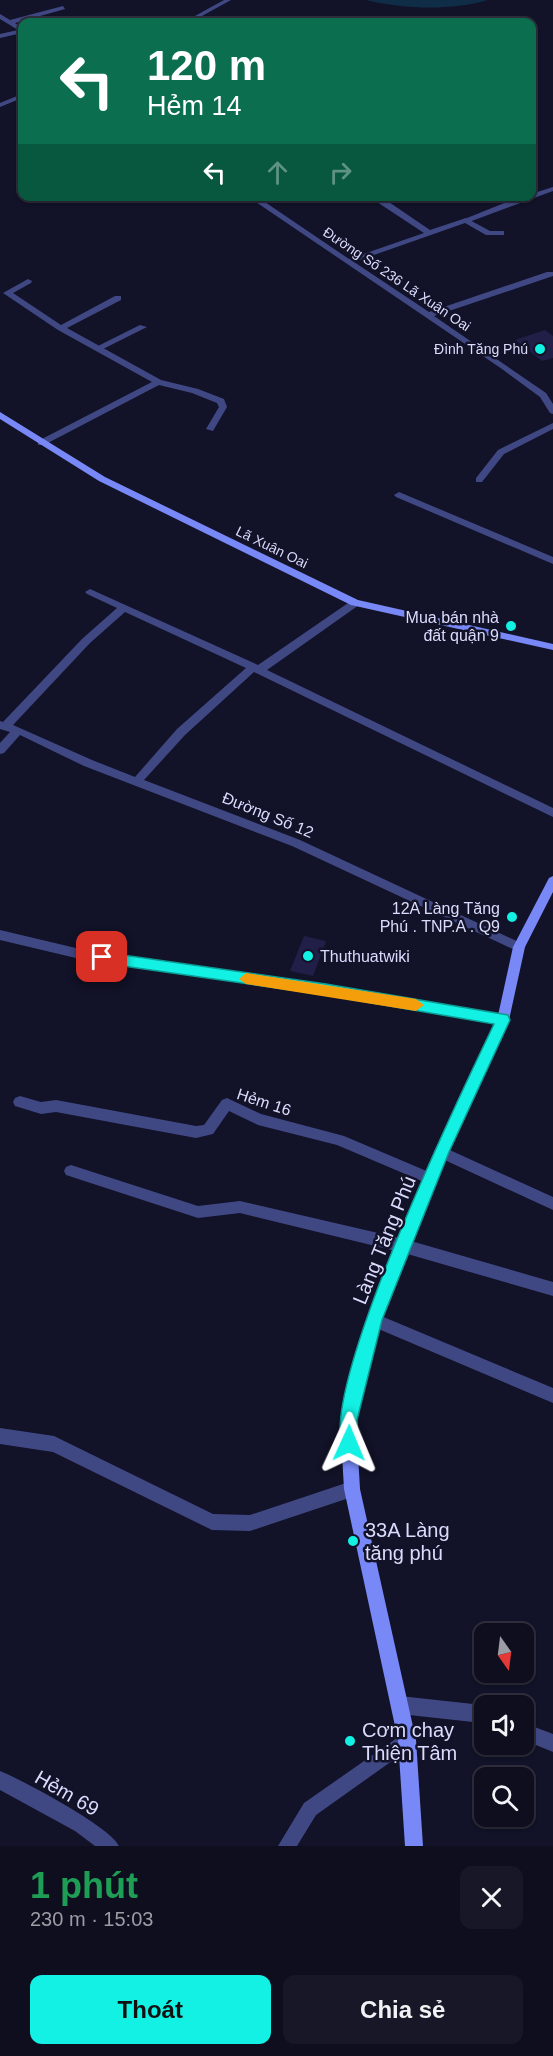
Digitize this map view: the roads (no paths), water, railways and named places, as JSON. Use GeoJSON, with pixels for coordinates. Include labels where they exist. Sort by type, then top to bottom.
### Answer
{"type":"FeatureCollection","features":[{"type":"Feature","properties":{"kind":"street"},"geometry":{"type":"LineString","coordinates":[[194,18],[228,0]]}},
{"type":"Feature","properties":{"kind":"street"},"geometry":{"type":"LineString","coordinates":[[25,18],[63,8]]}},
{"type":"Feature","properties":{"kind":"street"},"geometry":{"type":"LineString","coordinates":[[0,16],[18,27]]}},
{"type":"Feature","properties":{"kind":"street"},"geometry":{"type":"LineString","coordinates":[[10,22],[18,20]]}},
{"type":"Feature","properties":{"kind":"street"},"geometry":{"type":"LineString","coordinates":[[0,36],[18,31]]}},
{"type":"Feature","properties":{"kind":"street"},"geometry":{"type":"LineString","coordinates":[[0,105],[18,98]]}},
{"type":"Feature","properties":{"kind":"street"},"geometry":{"type":"LineString","coordinates":[[536,194],[553,189]]}},
{"type":"Feature","properties":{"kind":"street","name":"Đường Số 236 Lã Xuân Oai"},"geometry":{"type":"LineString","coordinates":[[257,201],[543,395],[553,411]]}},
{"type":"Feature","properties":{"kind":"street"},"geometry":{"type":"LineString","coordinates":[[382,201],[428,232]]}},
{"type":"Feature","properties":{"kind":"street"},"geometry":{"type":"LineString","coordinates":[[348,262],[517,201]]}},
{"type":"Feature","properties":{"kind":"street"},"geometry":{"type":"LineString","coordinates":[[466,220],[489,232],[501,233]]}},
{"type":"Feature","properties":{"kind":"street"},"geometry":{"type":"LineString","coordinates":[[428,315],[550,274]]}},
{"type":"Feature","properties":{"kind":"street"},"geometry":{"type":"LineString","coordinates":[[28,281],[8,293],[61,328],[158,382],[195,391],[221,401],[223,407],[210,429]]}},
{"type":"Feature","properties":{"kind":"street"},"geometry":{"type":"LineString","coordinates":[[61,328],[118,298]]}},
{"type":"Feature","properties":{"kind":"street"},"geometry":{"type":"LineString","coordinates":[[98,348],[143,327]]}},
{"type":"Feature","properties":{"kind":"street"},"geometry":{"type":"LineString","coordinates":[[41,443],[158,382]]}},
{"type":"Feature","properties":{"kind":"street"},"geometry":{"type":"LineString","coordinates":[[543,395],[553,391]]}},
{"type":"Feature","properties":{"kind":"street","name":"Lã Xuân Oai"},"geometry":{"type":"LineString","coordinates":[[0,415],[41,443],[102,479],[355,603],[553,647]]}},
{"type":"Feature","properties":{"kind":"street"},"geometry":{"type":"LineString","coordinates":[[479,480],[501,452],[553,426]]}},
{"type":"Feature","properties":{"kind":"street"},"geometry":{"type":"LineString","coordinates":[[399,495],[553,561]]}},
{"type":"Feature","properties":{"kind":"street"},"geometry":{"type":"LineString","coordinates":[[90,592],[256,669],[553,813]]}},
{"type":"Feature","properties":{"kind":"street"},"geometry":{"type":"LineString","coordinates":[[137,781],[181,732],[256,669],[355,603]]}},
{"type":"Feature","properties":{"kind":"street"},"geometry":{"type":"LineString","coordinates":[[2,726],[86,641],[123,608]]}},
{"type":"Feature","properties":{"kind":"street","name":"Đường Số 12"},"geometry":{"type":"LineString","coordinates":[[2,726],[18,730],[88,763],[296,843],[519,947]]}},
{"type":"Feature","properties":{"kind":"street"},"geometry":{"type":"LineString","coordinates":[[0,750],[18,730]]}},
{"type":"Feature","properties":{"kind":"street","name":"Làng Tăng Phú"},"geometry":{"type":"LineString","coordinates":[[414,1846],[407,1740],[352,1489],[348,1420],[374,1320],[441,1152],[503,1020],[519,947],[553,881]]}},
{"type":"Feature","properties":{"kind":"street"},"geometry":{"type":"LineString","coordinates":[[0,935],[80,954],[326,990],[503,1020]]}},
{"type":"Feature","properties":{"kind":"street","name":"Hẻm 16"},"geometry":{"type":"LineString","coordinates":[[20,1102],[41,1108],[56,1106],[196,1132],[208,1130],[227,1104],[258,1119],[339,1140],[431,1179]]}},
{"type":"Feature","properties":{"kind":"street"},"geometry":{"type":"LineString","coordinates":[[441,1152],[553,1204]]}},
{"type":"Feature","properties":{"kind":"street"},"geometry":{"type":"LineString","coordinates":[[71,1172],[198,1212],[240,1207],[404,1246],[553,1289]]}},
{"type":"Feature","properties":{"kind":"street"},"geometry":{"type":"LineString","coordinates":[[374,1320],[553,1396]]}},
{"type":"Feature","properties":{"kind":"street"},"geometry":{"type":"LineString","coordinates":[[0,1436],[54,1444],[212,1522],[250,1523],[352,1489]]}},
{"type":"Feature","properties":{"kind":"street"},"geometry":{"type":"LineString","coordinates":[[400,1705],[474,1714]]}},
{"type":"Feature","properties":{"kind":"street"},"geometry":{"type":"LineString","coordinates":[[534,1736],[553,1743]]}},
{"type":"Feature","properties":{"kind":"street"},"geometry":{"type":"LineString","coordinates":[[287,1846],[310,1809],[407,1740]]}},
{"type":"Feature","properties":{"kind":"street","name":"Hẻm 69"},"geometry":{"type":"LineString","coordinates":[[0,1780],[81,1825],[110,1846]]}},
{"type":"Feature","properties":{"kind":"water"},"geometry":{"type":"Polygon","coordinates":[[[366,0],[488,0],[458,6],[427,8],[366,0]]]}},
{"type":"Feature","properties":{"kind":"place","name":"Đình Tăng Phú"},"geometry":{"type":"Point","coordinates":[540,349]}},
{"type":"Feature","properties":{"kind":"place","name":"Mua bán nhà đất quận 9"},"geometry":{"type":"Point","coordinates":[511,626]}},
{"type":"Feature","properties":{"kind":"place","name":"12A Làng Tăng Phú . TNP.A . Q9"},"geometry":{"type":"Point","coordinates":[512,917]}},
{"type":"Feature","properties":{"kind":"place","name":"Thuthuatwiki"},"geometry":{"type":"Point","coordinates":[308,956]}},
{"type":"Feature","properties":{"kind":"place","name":"33A Làng tăng phú"},"geometry":{"type":"Point","coordinates":[353,1541]}},
{"type":"Feature","properties":{"kind":"place","name":"Cơm chay Thiện Tâm"},"geometry":{"type":"Point","coordinates":[350,1741]}}]}
